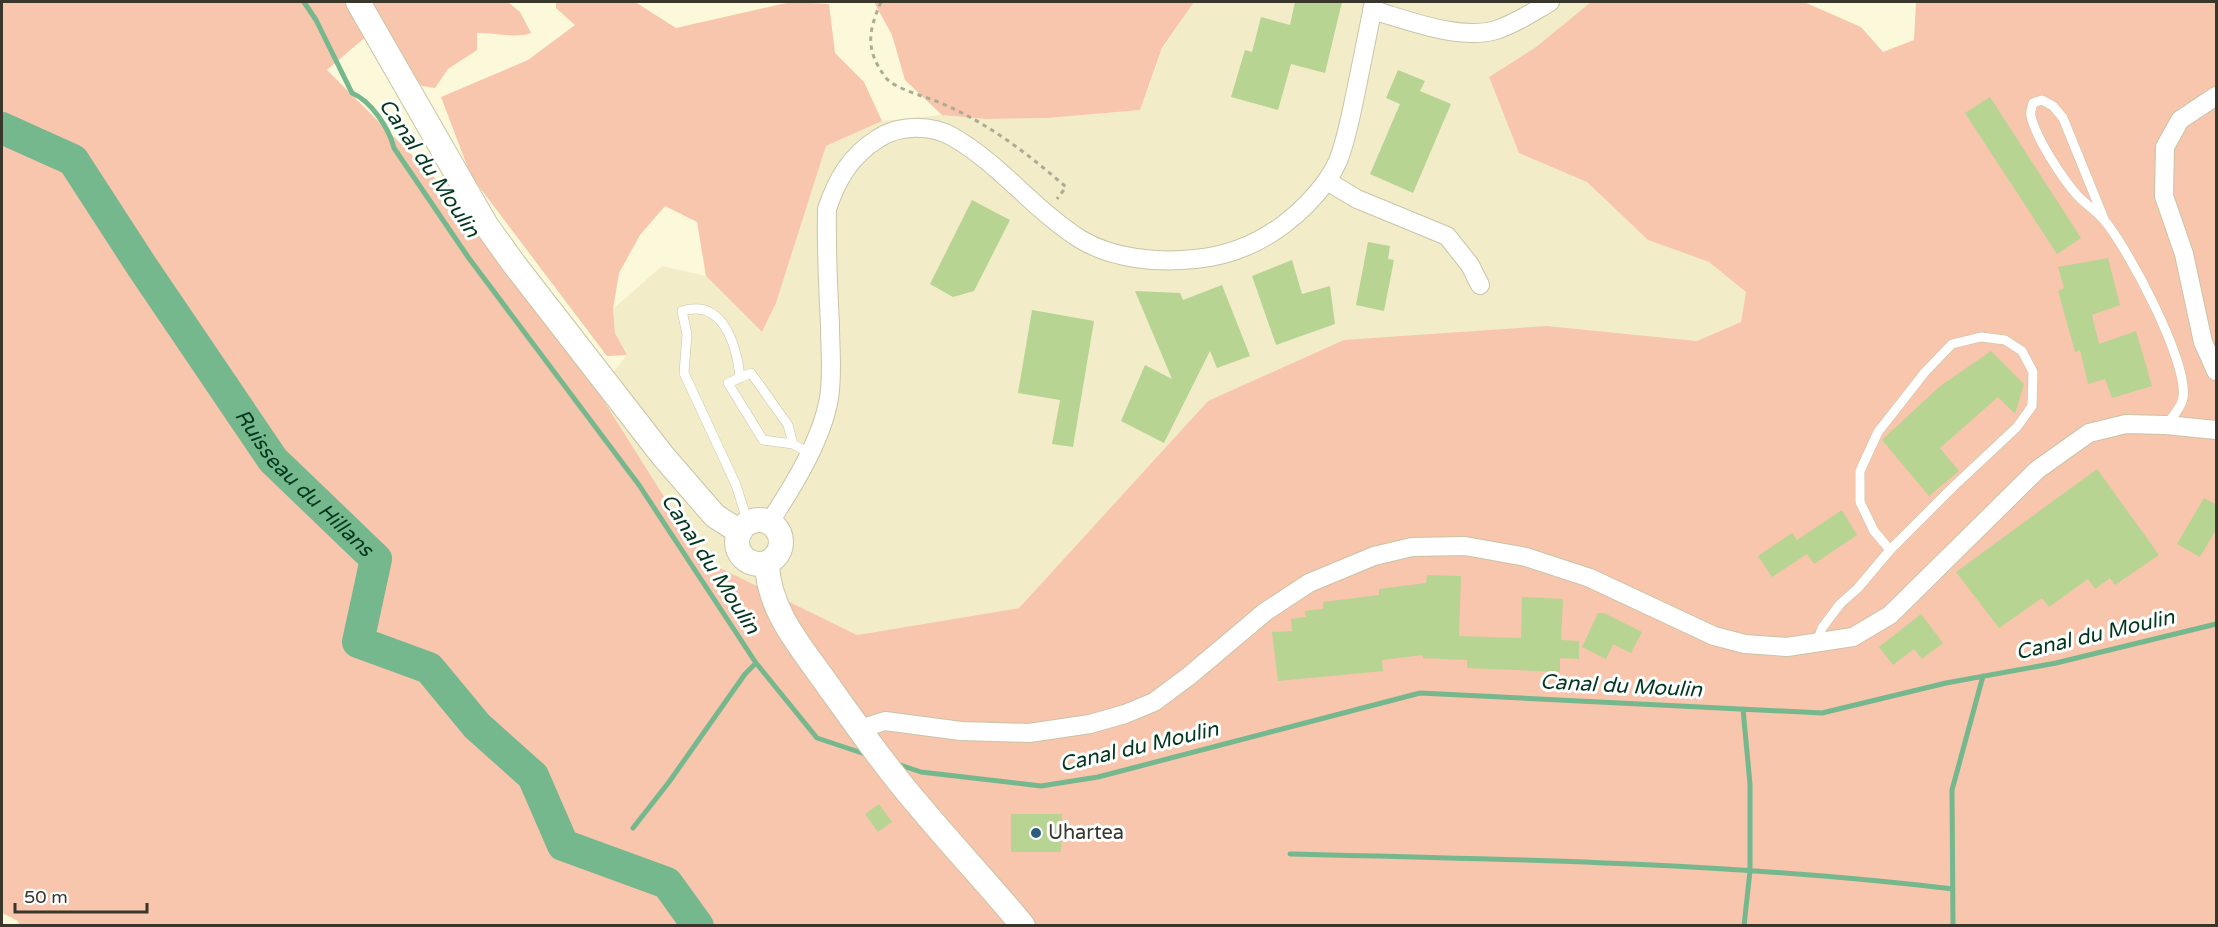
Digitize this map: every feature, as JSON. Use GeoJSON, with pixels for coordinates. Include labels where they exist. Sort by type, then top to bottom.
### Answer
{"type":"FeatureCollection","features":[{"type":"Feature","properties":{"kind":"street"},"geometry":{"type":"LineString","coordinates":[[358,2],[486,225],[514,264],[663,456],[715,516],[752,526],[778,531],[781,546],[774,559],[767,563],[752,563],[740,554],[737,539],[752,526],[789,492],[801,449],[822,424],[829,399],[831,365],[827,209],[835,184],[849,162],[867,145],[887,132],[913,128],[933,129],[951,136],[972,150],[1081,239],[1112,253],[1141,258],[1174,261],[1210,258],[1255,244],[1272,234],[1290,221],[1327,181],[1337,163],[1346,138],[1373,6],[1456,32],[1475,33],[1495,30],[1514,23],[1550,2]]}},
{"type":"Feature","properties":{"kind":"street"},"geometry":{"type":"LineString","coordinates":[[2217,96],[2180,120],[2165,147],[2164,196],[2184,255],[2203,342],[2217,371]]}},
{"type":"Feature","properties":{"kind":"street"},"geometry":{"type":"LineString","coordinates":[[1327,181],[1357,199],[1447,236],[1470,265],[1480,285]]}},
{"type":"Feature","properties":{"kind":"street"},"geometry":{"type":"LineString","coordinates":[[861,731],[885,721],[962,731],[1029,733],[1090,724],[1125,714],[1154,702],[1189,676],[1264,612],[1309,584],[1374,556],[1412,547],[1465,546],[1526,557],[1590,578],[1688,626],[1745,644],[1787,647],[1853,637],[1890,615],[2037,470],[2089,433],[2126,424],[2217,430]]}},
{"type":"Feature","properties":{"kind":"street"},"geometry":{"type":"LineString","coordinates":[[767,563],[767,576],[773,598],[790,632],[861,731],[919,806],[989,883],[1023,926]]}},
{"type":"Feature","properties":{"kind":"lane"},"geometry":{"type":"LineString","coordinates":[[2104,219],[2078,196],[2051,160],[2031,115],[2033,103],[2043,100],[2053,106],[2063,118],[2104,219],[2139,273],[2173,348],[2182,379],[2183,399],[2174,417],[2166,425]]}},
{"type":"Feature","properties":{"kind":"lane"},"geometry":{"type":"LineString","coordinates":[[740,378],[738,358],[724,323],[714,314],[701,309],[691,308],[682,311],[687,334],[684,373],[752,526]]}},
{"type":"Feature","properties":{"kind":"lane"},"geometry":{"type":"LineString","coordinates":[[1816,644],[1822,628],[1840,604],[1890,550],[2017,427],[2032,406],[2033,372],[2022,351],[2005,340],[1982,337],[1952,344],[1925,372],[1878,432],[1860,471],[1860,502],[1874,531],[1890,550]]}},
{"type":"Feature","properties":{"kind":"lane"},"geometry":{"type":"LineString","coordinates":[[751,374],[788,425],[801,449],[763,440],[728,383],[751,374]]}},
{"type":"Feature","properties":{"kind":"path"},"geometry":{"type":"LineString","coordinates":[[881,2],[871,25],[872,56],[888,81],[959,111],[999,133],[1053,175],[1066,187],[1047,213]]}},
{"type":"Feature","properties":{"kind":"shaded area"},"geometry":{"type":"Polygon","coordinates":[[[2,2],[508,2],[520,12],[531,33],[519,35],[477,33],[477,50],[448,69],[435,88],[422,86],[405,67],[383,22],[327,70],[512,255],[704,560],[857,635],[1019,608],[1208,401],[1344,340],[1547,326],[1697,341],[1741,322],[1746,292],[1709,262],[1648,240],[1587,182],[1519,153],[1489,77],[1536,47],[1591,2],[1804,2],[1861,27],[1883,52],[1914,40],[1916,2],[2216,2],[2216,925],[19,925],[18,921],[2,913],[2,2]]]}},
{"type":"Feature","properties":{"kind":"shaded area"},"geometry":{"type":"Polygon","coordinates":[[[556,2],[635,2],[676,28],[791,2],[829,4],[835,53],[864,82],[882,121],[826,146],[776,303],[762,332],[706,276],[697,222],[665,206],[640,235],[619,273],[613,309],[615,333],[627,355],[607,356],[471,176],[441,97],[528,60],[575,25],[556,8],[556,2]]]}},
{"type":"Feature","properties":{"kind":"shaded area"},"geometry":{"type":"Polygon","coordinates":[[[874,2],[1194,2],[1162,48],[1140,110],[1047,118],[986,119],[942,115],[905,80],[892,35],[874,2]]]}},
{"type":"Feature","properties":{"kind":"shaded area"},"geometry":{"type":"Polygon","coordinates":[[[1194,2],[1591,2],[1536,47],[1489,77],[1519,153],[1587,182],[1648,240],[1709,262],[1746,292],[1741,322],[1697,341],[1547,326],[1501,331],[1208,401],[1019,608],[857,635],[704,560],[598,391],[627,355],[615,333],[613,309],[662,266],[706,276],[762,332],[776,303],[826,146],[882,121],[942,115],[986,119],[1047,118],[1140,110],[1163,48],[1194,2]]]}},
{"type":"Feature","properties":{"kind":"building"},"geometry":{"type":"Polygon","coordinates":[[[1295,2],[1342,2],[1325,73],[1291,64],[1278,110],[1231,97],[1245,50],[1252,52],[1261,17],[1290,25],[1295,2]]]}},
{"type":"Feature","properties":{"kind":"building"},"geometry":{"type":"Polygon","coordinates":[[[1398,70],[1425,81],[1420,91],[1451,104],[1413,193],[1370,174],[1400,104],[1386,98],[1398,70]]]}},
{"type":"Feature","properties":{"kind":"building"},"geometry":{"type":"Polygon","coordinates":[[[1990,97],[2081,238],[2057,254],[1965,113],[1990,97]]]}},
{"type":"Feature","properties":{"kind":"building"},"geometry":{"type":"Polygon","coordinates":[[[972,200],[1010,220],[974,291],[953,297],[930,284],[972,200]]]}},
{"type":"Feature","properties":{"kind":"building"},"geometry":{"type":"Polygon","coordinates":[[[1368,242],[1390,246],[1388,259],[1394,260],[1384,311],[1356,305],[1368,242]]]}},
{"type":"Feature","properties":{"kind":"building"},"geometry":{"type":"Polygon","coordinates":[[[2108,258],[2120,305],[2092,315],[2099,344],[2136,331],[2152,386],[2112,398],[2105,379],[2088,384],[2080,350],[2075,352],[2058,291],[2064,288],[2058,267],[2108,258]]]}},
{"type":"Feature","properties":{"kind":"building"},"geometry":{"type":"Polygon","coordinates":[[[1292,260],[1302,294],[1330,286],[1335,324],[1276,345],[1252,276],[1292,260]]]}},
{"type":"Feature","properties":{"kind":"building"},"geometry":{"type":"Polygon","coordinates":[[[1222,285],[1250,356],[1217,368],[1210,351],[1164,443],[1121,421],[1145,365],[1172,379],[1135,291],[1180,293],[1183,300],[1222,285]]]}},
{"type":"Feature","properties":{"kind":"building"},"geometry":{"type":"Polygon","coordinates":[[[1032,310],[1094,321],[1073,447],[1052,444],[1060,400],[1018,393],[1032,310]]]}},
{"type":"Feature","properties":{"kind":"building"},"geometry":{"type":"Polygon","coordinates":[[[1991,351],[2024,384],[2015,414],[1998,397],[1940,448],[1959,471],[1929,496],[1882,440],[1939,387],[1991,351]]]}},
{"type":"Feature","properties":{"kind":"building"},"geometry":{"type":"Polygon","coordinates":[[[2097,469],[2159,555],[2115,585],[2110,578],[2095,589],[2088,579],[2049,607],[2042,598],[1999,628],[1956,572],[2097,469]]]}},
{"type":"Feature","properties":{"kind":"building"},"geometry":{"type":"Polygon","coordinates":[[[2204,498],[2217,505],[2217,528],[2200,557],[2177,544],[2204,498]]]}},
{"type":"Feature","properties":{"kind":"building"},"geometry":{"type":"Polygon","coordinates":[[[1842,510],[1857,535],[1814,564],[1807,554],[1772,577],[1758,556],[1792,533],[1797,540],[1842,510]]]}},
{"type":"Feature","properties":{"kind":"building"},"geometry":{"type":"Polygon","coordinates":[[[1427,575],[1461,576],[1459,636],[1521,638],[1522,597],[1563,599],[1561,640],[1579,641],[1579,659],[1560,658],[1560,672],[1467,668],[1467,660],[1423,658],[1423,655],[1382,660],[1383,671],[1278,681],[1272,632],[1292,631],[1291,619],[1306,617],[1305,611],[1323,609],[1323,602],[1379,595],[1379,589],[1426,583],[1427,575]]]}},
{"type":"Feature","properties":{"kind":"building"},"geometry":{"type":"Polygon","coordinates":[[[1598,613],[1604,613],[1642,632],[1631,653],[1613,644],[1606,659],[1582,647],[1598,613]]]}},
{"type":"Feature","properties":{"kind":"building"},"geometry":{"type":"Polygon","coordinates":[[[1921,614],[1943,643],[1922,659],[1914,649],[1893,665],[1879,647],[1921,614]]]}},
{"type":"Feature","properties":{"kind":"building"},"geometry":{"type":"Polygon","coordinates":[[[879,804],[892,822],[878,832],[865,814],[879,804]]]}},
{"type":"Feature","properties":{"kind":"building","name":"Uhartea"},"geometry":{"type":"Polygon","coordinates":[[[1011,814],[1062,814],[1061,852],[1011,852],[1011,814]]]}},
{"type":"Feature","properties":{"kind":"waterway","name":"Canal du Moulin"},"geometry":{"type":"LineString","coordinates":[[304,2],[316,20],[352,93],[366,102],[378,116],[394,148],[468,257],[639,485],[756,663],[817,738],[868,755]]}},
{"type":"Feature","properties":{"kind":"waterway","name":"Ruisseau du Hillans"},"geometry":{"type":"LineString","coordinates":[[2,128],[73,160],[273,460],[376,559],[358,642],[429,668],[477,726],[533,776],[563,845],[667,883],[698,926]]}},
{"type":"Feature","properties":{"kind":"waterway","name":"Canal du Moulin"},"geometry":{"type":"LineString","coordinates":[[897,764],[921,772],[1041,786],[1098,777],[1420,693],[1822,713],[1946,683],[2056,663],[2216,624]]}},
{"type":"Feature","properties":{"kind":"waterway"},"geometry":{"type":"LineString","coordinates":[[633,828],[669,782],[745,674],[756,663]]}},
{"type":"Feature","properties":{"kind":"waterway"},"geometry":{"type":"LineString","coordinates":[[1953,926],[1952,790],[1983,676]]}},
{"type":"Feature","properties":{"kind":"waterway"},"geometry":{"type":"LineString","coordinates":[[1743,709],[1750,784],[1750,871],[1744,926]]}},
{"type":"Feature","properties":{"kind":"waterway"},"geometry":{"type":"LineString","coordinates":[[1290,854],[1539,860],[1705,868],[1788,873],[1953,889]]}},
{"type":"Feature","properties":{"kind":"place","name":"Uhartea"},"geometry":{"type":"Point","coordinates":[1036,833]}}]}
